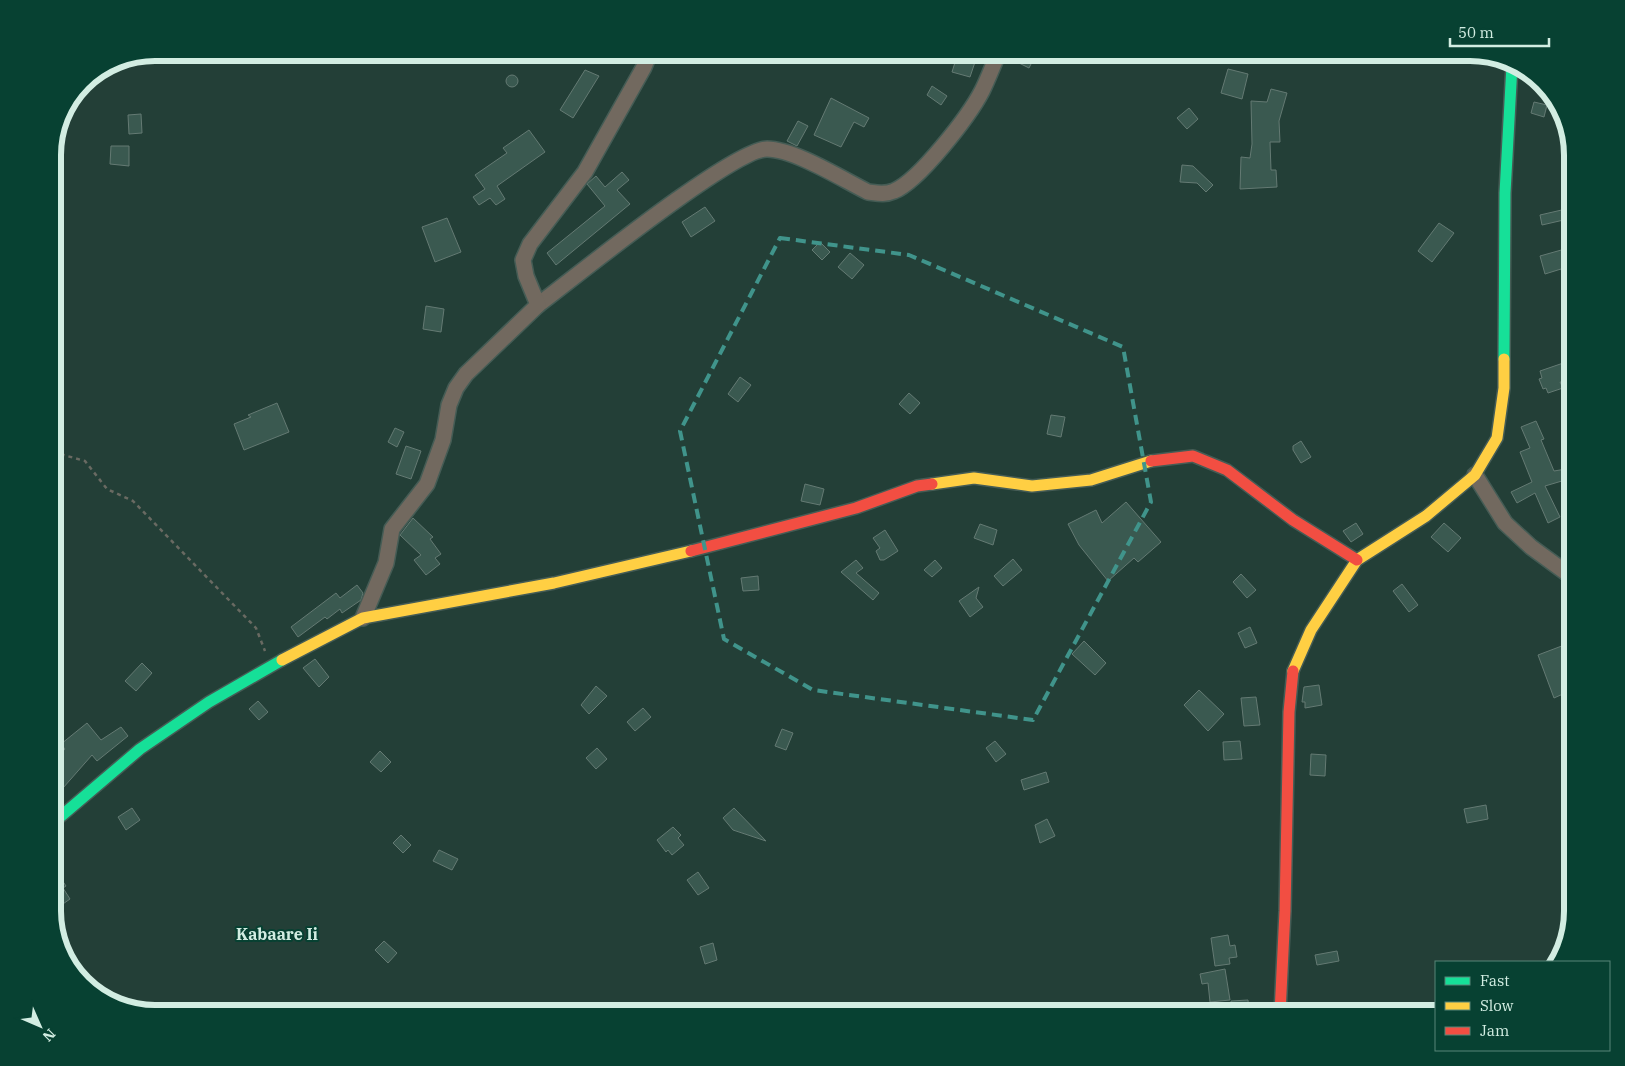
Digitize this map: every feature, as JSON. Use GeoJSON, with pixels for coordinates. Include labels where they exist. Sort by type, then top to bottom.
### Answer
{"type":"FeatureCollection","features":[{"type":"Feature","properties":{"kind":"street"},"geometry":{"type":"LineString","coordinates":[[538,305],[526,276],[523,260],[530,244],[585,172],[646,61]]}},
{"type":"Feature","properties":{"kind":"street"},"geometry":{"type":"LineString","coordinates":[[363,618],[386,563],[392,529],[427,484],[443,440],[449,405],[456,388],[466,374],[538,305],[686,194],[743,156],[764,149],[783,150],[868,192],[882,194],[895,191],[923,168],[957,127],[981,92],[995,61]]}},
{"type":"Feature","properties":{"kind":"street"},"geometry":{"type":"LineString","coordinates":[[1280,1005],[1285,911],[1289,712],[1294,667],[1311,630],[1356,560],[1426,516],[1475,475],[1497,438],[1504,388],[1505,193],[1512,71]]}},
{"type":"Feature","properties":{"kind":"street"},"geometry":{"type":"LineString","coordinates":[[61,817],[140,749],[210,702],[271,666],[363,618],[554,583],[745,538],[856,508],[917,486],[974,478],[1032,486],[1091,480],[1154,460],[1193,456],[1227,470],[1293,520],[1356,560]]}},
{"type":"Feature","properties":{"kind":"street"},"geometry":{"type":"LineString","coordinates":[[1475,475],[1505,523],[1531,547],[1564,571]]}},
{"type":"Feature","properties":{"kind":"path"},"geometry":{"type":"LineString","coordinates":[[61,454],[85,461],[107,489],[133,501],[256,628],[271,666]]}},
{"type":"Feature","properties":{"kind":"highlighted area"},"geometry":{"type":"Polygon","coordinates":[[[780,238],[909,255],[1123,347],[1151,502],[1033,720],[813,690],[724,639],[680,431],[780,238]]]}},
{"type":"Feature","properties":{"kind":"building"},"geometry":{"type":"Polygon","coordinates":[[[955,61],[975,62],[970,77],[952,72],[955,61]]]}},
{"type":"Feature","properties":{"kind":"building"},"geometry":{"type":"Polygon","coordinates":[[[1015,61],[1032,61],[1029,68],[1015,61]]]}},
{"type":"Feature","properties":{"kind":"building"},"geometry":{"type":"Polygon","coordinates":[[[1228,69],[1248,74],[1242,99],[1221,93],[1228,69]]]}},
{"type":"Feature","properties":{"kind":"building"},"geometry":{"type":"Polygon","coordinates":[[[585,70],[599,76],[573,118],[560,110],[585,70]]]}},
{"type":"Feature","properties":{"kind":"building"},"geometry":{"type":"Polygon","coordinates":[[[514,75],[517,76],[517,86],[510,87],[507,86],[506,79],[507,76],[514,75]]]}},
{"type":"Feature","properties":{"kind":"building"},"geometry":{"type":"Polygon","coordinates":[[[932,86],[947,96],[941,105],[927,95],[932,86]]]}},
{"type":"Feature","properties":{"kind":"building"},"geometry":{"type":"Polygon","coordinates":[[[1271,89],[1287,93],[1279,121],[1280,142],[1270,142],[1271,170],[1276,170],[1277,187],[1240,189],[1241,157],[1250,158],[1252,144],[1251,101],[1267,102],[1271,89]]]}},
{"type":"Feature","properties":{"kind":"building"},"geometry":{"type":"Polygon","coordinates":[[[831,98],[869,118],[864,127],[854,122],[841,147],[814,135],[831,98]]]}},
{"type":"Feature","properties":{"kind":"building"},"geometry":{"type":"Polygon","coordinates":[[[1534,102],[1547,105],[1544,117],[1531,113],[1534,102]]]}},
{"type":"Feature","properties":{"kind":"building"},"geometry":{"type":"Polygon","coordinates":[[[1189,108],[1198,119],[1187,129],[1177,118],[1189,108]]]}},
{"type":"Feature","properties":{"kind":"building"},"geometry":{"type":"Polygon","coordinates":[[[141,114],[142,133],[129,134],[128,115],[141,114]]]}},
{"type":"Feature","properties":{"kind":"building"},"geometry":{"type":"Polygon","coordinates":[[[798,121],[808,126],[797,146],[787,141],[798,121]]]}},
{"type":"Feature","properties":{"kind":"building"},"geometry":{"type":"Polygon","coordinates":[[[529,130],[545,152],[497,186],[505,199],[496,205],[490,198],[479,205],[473,197],[485,189],[475,175],[507,153],[503,148],[529,130]]]}},
{"type":"Feature","properties":{"kind":"building"},"geometry":{"type":"Polygon","coordinates":[[[111,146],[129,146],[129,166],[110,164],[111,146]]]}},
{"type":"Feature","properties":{"kind":"building"},"geometry":{"type":"Polygon","coordinates":[[[1182,165],[1193,166],[1213,185],[1206,192],[1197,183],[1180,182],[1182,165]]]}},
{"type":"Feature","properties":{"kind":"building"},"geometry":{"type":"Polygon","coordinates":[[[622,172],[629,180],[617,190],[630,204],[556,265],[547,253],[605,206],[587,184],[596,176],[605,187],[622,172]]]}},
{"type":"Feature","properties":{"kind":"building"},"geometry":{"type":"Polygon","coordinates":[[[705,207],[715,221],[691,237],[682,222],[705,207]]]}},
{"type":"Feature","properties":{"kind":"building"},"geometry":{"type":"Polygon","coordinates":[[[1564,209],[1564,220],[1542,225],[1540,215],[1564,209]]]}},
{"type":"Feature","properties":{"kind":"building"},"geometry":{"type":"Polygon","coordinates":[[[447,218],[461,252],[435,262],[422,227],[447,218]]]}},
{"type":"Feature","properties":{"kind":"building"},"geometry":{"type":"Polygon","coordinates":[[[1439,223],[1454,233],[1432,262],[1418,251],[1439,223]]]}},
{"type":"Feature","properties":{"kind":"building"},"geometry":{"type":"Polygon","coordinates":[[[820,242],[830,252],[822,260],[812,250],[820,242]]]}},
{"type":"Feature","properties":{"kind":"building"},"geometry":{"type":"Polygon","coordinates":[[[1564,249],[1564,280],[1561,269],[1545,274],[1540,256],[1564,249]]]}},
{"type":"Feature","properties":{"kind":"building"},"geometry":{"type":"Polygon","coordinates":[[[850,253],[864,265],[852,279],[838,267],[850,253]]]}},
{"type":"Feature","properties":{"kind":"building"},"geometry":{"type":"Polygon","coordinates":[[[426,306],[444,309],[441,332],[423,329],[426,306]]]}},
{"type":"Feature","properties":{"kind":"building"},"geometry":{"type":"Polygon","coordinates":[[[1564,363],[1564,382],[1560,382],[1563,388],[1548,393],[1546,388],[1543,389],[1539,379],[1542,378],[1540,371],[1564,363]]]}},
{"type":"Feature","properties":{"kind":"building"},"geometry":{"type":"Polygon","coordinates":[[[740,377],[751,385],[738,402],[728,394],[740,377]]]}},
{"type":"Feature","properties":{"kind":"building"},"geometry":{"type":"Polygon","coordinates":[[[909,393],[920,403],[910,414],[899,404],[909,393]]]}},
{"type":"Feature","properties":{"kind":"building"},"geometry":{"type":"Polygon","coordinates":[[[277,403],[289,432],[244,450],[234,424],[251,417],[248,415],[277,403]]]}},
{"type":"Feature","properties":{"kind":"building"},"geometry":{"type":"Polygon","coordinates":[[[1051,415],[1065,417],[1061,437],[1047,434],[1051,415]]]}},
{"type":"Feature","properties":{"kind":"building"},"geometry":{"type":"Polygon","coordinates":[[[1536,421],[1544,439],[1541,440],[1554,471],[1564,469],[1564,480],[1545,486],[1560,517],[1548,523],[1535,493],[1517,503],[1511,492],[1532,482],[1520,452],[1530,448],[1521,427],[1536,421]]]}},
{"type":"Feature","properties":{"kind":"building"},"geometry":{"type":"Polygon","coordinates":[[[395,428],[404,432],[397,447],[388,442],[395,428]]]}},
{"type":"Feature","properties":{"kind":"building"},"geometry":{"type":"Polygon","coordinates":[[[1301,441],[1311,457],[1301,463],[1293,450],[1293,446],[1301,441]]]}},
{"type":"Feature","properties":{"kind":"building"},"geometry":{"type":"Polygon","coordinates":[[[406,446],[421,451],[411,479],[396,474],[406,446]]]}},
{"type":"Feature","properties":{"kind":"building"},"geometry":{"type":"Polygon","coordinates":[[[805,484],[824,489],[820,505],[801,501],[805,484]]]}},
{"type":"Feature","properties":{"kind":"building"},"geometry":{"type":"Polygon","coordinates":[[[1126,502],[1161,542],[1138,562],[1134,558],[1108,581],[1079,545],[1068,524],[1096,510],[1102,523],[1126,502]]]}},
{"type":"Feature","properties":{"kind":"building"},"geometry":{"type":"Polygon","coordinates":[[[413,518],[433,537],[430,539],[441,554],[435,558],[440,564],[426,575],[414,560],[421,555],[400,535],[413,518]]]}},
{"type":"Feature","properties":{"kind":"building"},"geometry":{"type":"Polygon","coordinates":[[[1356,523],[1363,534],[1351,542],[1343,531],[1356,523]]]}},
{"type":"Feature","properties":{"kind":"building"},"geometry":{"type":"Polygon","coordinates":[[[1444,523],[1461,538],[1448,552],[1431,537],[1444,523]]]}},
{"type":"Feature","properties":{"kind":"building"},"geometry":{"type":"Polygon","coordinates":[[[980,524],[997,530],[993,545],[974,538],[980,524]]]}},
{"type":"Feature","properties":{"kind":"building"},"geometry":{"type":"Polygon","coordinates":[[[885,530],[898,551],[884,560],[880,560],[876,551],[880,548],[873,538],[885,530]]]}},
{"type":"Feature","properties":{"kind":"building"},"geometry":{"type":"Polygon","coordinates":[[[1013,559],[1022,570],[1003,586],[994,576],[1013,559]]]}},
{"type":"Feature","properties":{"kind":"building"},"geometry":{"type":"Polygon","coordinates":[[[856,560],[863,568],[856,573],[879,593],[873,600],[841,572],[856,560]]]}},
{"type":"Feature","properties":{"kind":"building"},"geometry":{"type":"Polygon","coordinates":[[[935,560],[942,568],[932,577],[924,570],[935,560]]]}},
{"type":"Feature","properties":{"kind":"building"},"geometry":{"type":"Polygon","coordinates":[[[1241,574],[1256,590],[1247,598],[1233,582],[1241,574]]]}},
{"type":"Feature","properties":{"kind":"building"},"geometry":{"type":"Polygon","coordinates":[[[758,576],[759,590],[743,591],[741,578],[758,576]]]}},
{"type":"Feature","properties":{"kind":"building"},"geometry":{"type":"Polygon","coordinates":[[[1402,584],[1418,605],[1409,612],[1393,591],[1402,584]]]}},
{"type":"Feature","properties":{"kind":"building"},"geometry":{"type":"Polygon","coordinates":[[[357,585],[363,593],[361,600],[342,613],[340,609],[327,619],[325,617],[298,637],[291,627],[336,593],[340,598],[357,585]]]}},
{"type":"Feature","properties":{"kind":"building"},"geometry":{"type":"Polygon","coordinates":[[[979,587],[976,598],[983,607],[970,617],[959,601],[979,587]]]}},
{"type":"Feature","properties":{"kind":"building"},"geometry":{"type":"Polygon","coordinates":[[[1250,627],[1257,643],[1245,648],[1238,633],[1250,627]]]}},
{"type":"Feature","properties":{"kind":"building"},"geometry":{"type":"Polygon","coordinates":[[[1084,641],[1106,663],[1095,675],[1072,654],[1084,641]]]}},
{"type":"Feature","properties":{"kind":"building"},"geometry":{"type":"Polygon","coordinates":[[[1564,645],[1564,694],[1554,698],[1538,655],[1564,645]]]}},
{"type":"Feature","properties":{"kind":"building"},"geometry":{"type":"Polygon","coordinates":[[[315,659],[329,677],[319,687],[303,668],[315,659]]]}},
{"type":"Feature","properties":{"kind":"building"},"geometry":{"type":"Polygon","coordinates":[[[142,663],[152,673],[136,691],[125,681],[142,663]]]}},
{"type":"Feature","properties":{"kind":"building"},"geometry":{"type":"Polygon","coordinates":[[[1319,685],[1322,705],[1305,708],[1305,702],[1302,702],[1304,687],[1319,685]]]}},
{"type":"Feature","properties":{"kind":"building"},"geometry":{"type":"Polygon","coordinates":[[[596,686],[607,696],[589,714],[581,705],[596,686]]]}},
{"type":"Feature","properties":{"kind":"building"},"geometry":{"type":"Polygon","coordinates":[[[1199,690],[1224,714],[1208,731],[1184,705],[1199,690]]]}},
{"type":"Feature","properties":{"kind":"building"},"geometry":{"type":"Polygon","coordinates":[[[1256,697],[1260,725],[1244,726],[1241,698],[1256,697]]]}},
{"type":"Feature","properties":{"kind":"building"},"geometry":{"type":"Polygon","coordinates":[[[258,701],[268,712],[259,720],[249,709],[258,701]]]}},
{"type":"Feature","properties":{"kind":"building"},"geometry":{"type":"Polygon","coordinates":[[[643,708],[651,717],[635,731],[627,722],[643,708]]]}},
{"type":"Feature","properties":{"kind":"building"},"geometry":{"type":"Polygon","coordinates":[[[87,723],[101,740],[121,727],[128,736],[97,761],[92,755],[63,788],[61,786],[61,753],[65,749],[61,744],[87,723]]]}},
{"type":"Feature","properties":{"kind":"building"},"geometry":{"type":"Polygon","coordinates":[[[782,729],[793,733],[786,750],[775,746],[782,729]]]}},
{"type":"Feature","properties":{"kind":"building"},"geometry":{"type":"Polygon","coordinates":[[[995,741],[1006,754],[996,762],[986,748],[995,741]]]}},
{"type":"Feature","properties":{"kind":"building"},"geometry":{"type":"Polygon","coordinates":[[[1240,741],[1242,759],[1224,760],[1223,742],[1240,741]]]}},
{"type":"Feature","properties":{"kind":"building"},"geometry":{"type":"Polygon","coordinates":[[[597,748],[607,759],[596,769],[586,758],[597,748]]]}},
{"type":"Feature","properties":{"kind":"building"},"geometry":{"type":"Polygon","coordinates":[[[380,751],[391,762],[381,772],[370,762],[380,751]]]}},
{"type":"Feature","properties":{"kind":"building"},"geometry":{"type":"Polygon","coordinates":[[[1311,754],[1326,755],[1325,776],[1310,775],[1311,754]]]}},
{"type":"Feature","properties":{"kind":"building"},"geometry":{"type":"Polygon","coordinates":[[[1046,772],[1049,782],[1024,790],[1021,780],[1046,772]]]}},
{"type":"Feature","properties":{"kind":"building"},"geometry":{"type":"Polygon","coordinates":[[[1486,805],[1488,819],[1467,823],[1464,809],[1486,805]]]}},
{"type":"Feature","properties":{"kind":"building"},"geometry":{"type":"Polygon","coordinates":[[[132,808],[140,820],[126,830],[118,817],[132,808]]]}},
{"type":"Feature","properties":{"kind":"building"},"geometry":{"type":"Polygon","coordinates":[[[734,808],[766,841],[733,830],[723,818],[734,808]]]}},
{"type":"Feature","properties":{"kind":"building"},"geometry":{"type":"Polygon","coordinates":[[[1047,819],[1055,836],[1040,843],[1035,825],[1047,819]]]}},
{"type":"Feature","properties":{"kind":"building"},"geometry":{"type":"Polygon","coordinates":[[[673,827],[681,835],[678,838],[684,845],[672,855],[668,850],[666,852],[657,840],[673,827]]]}},
{"type":"Feature","properties":{"kind":"building"},"geometry":{"type":"Polygon","coordinates":[[[401,835],[411,845],[403,853],[393,843],[401,835]]]}},
{"type":"Feature","properties":{"kind":"building"},"geometry":{"type":"Polygon","coordinates":[[[439,850],[458,859],[452,870],[433,861],[439,850]]]}},
{"type":"Feature","properties":{"kind":"building"},"geometry":{"type":"Polygon","coordinates":[[[698,872],[709,888],[698,895],[687,880],[698,872]]]}},
{"type":"Feature","properties":{"kind":"building"},"geometry":{"type":"Polygon","coordinates":[[[61,879],[66,886],[63,888],[70,899],[61,905],[61,879]]]}},
{"type":"Feature","properties":{"kind":"building"},"geometry":{"type":"Polygon","coordinates":[[[1228,935],[1230,946],[1235,945],[1237,957],[1229,958],[1230,964],[1215,966],[1211,938],[1228,935]]]}},
{"type":"Feature","properties":{"kind":"building"},"geometry":{"type":"Polygon","coordinates":[[[384,941],[397,953],[388,963],[375,950],[384,941]]]}},
{"type":"Feature","properties":{"kind":"building"},"geometry":{"type":"Polygon","coordinates":[[[713,943],[717,960],[705,964],[700,947],[713,943]]]}},
{"type":"Feature","properties":{"kind":"building"},"geometry":{"type":"Polygon","coordinates":[[[1337,951],[1339,961],[1317,965],[1315,955],[1337,951]]]}},
{"type":"Feature","properties":{"kind":"building"},"geometry":{"type":"Polygon","coordinates":[[[1225,969],[1230,1000],[1210,1002],[1208,983],[1202,984],[1200,974],[1225,969]]]}},
{"type":"Feature","properties":{"kind":"building"},"geometry":{"type":"Polygon","coordinates":[[[1248,1000],[1248,1005],[1231,1005],[1231,1001],[1248,1000]]]}},
{"type":"Feature","properties":{"kind":"traffic: fast"},"geometry":{"type":"LineString","coordinates":[[1504,359],[1505,193],[1512,71]]}},
{"type":"Feature","properties":{"kind":"traffic: fast"},"geometry":{"type":"LineString","coordinates":[[61,816],[140,749],[209,702],[282,660]]}},
{"type":"Feature","properties":{"kind":"traffic: slow"},"geometry":{"type":"LineString","coordinates":[[1293,671],[1311,630],[1357,560],[1426,516],[1475,475],[1497,438],[1504,388],[1504,359]]}},
{"type":"Feature","properties":{"kind":"traffic: slow"},"geometry":{"type":"LineString","coordinates":[[932,484],[974,478],[1032,486],[1091,480],[1151,461]]}},
{"type":"Feature","properties":{"kind":"traffic: slow"},"geometry":{"type":"LineString","coordinates":[[282,660],[363,618],[554,583],[691,551]]}},
{"type":"Feature","properties":{"kind":"traffic: jam"},"geometry":{"type":"LineString","coordinates":[[1151,461],[1193,456],[1227,470],[1293,520],[1357,560]]}},
{"type":"Feature","properties":{"kind":"traffic: jam"},"geometry":{"type":"LineString","coordinates":[[691,551],[856,508],[917,486],[932,484]]}},
{"type":"Feature","properties":{"kind":"traffic: jam"},"geometry":{"type":"LineString","coordinates":[[1280,1005],[1285,911],[1289,712],[1293,671]]}},
{"type":"Feature","properties":{"kind":"district","name":"Kabaare Ii"},"geometry":{"type":"Point","coordinates":[277,934]}}]}
